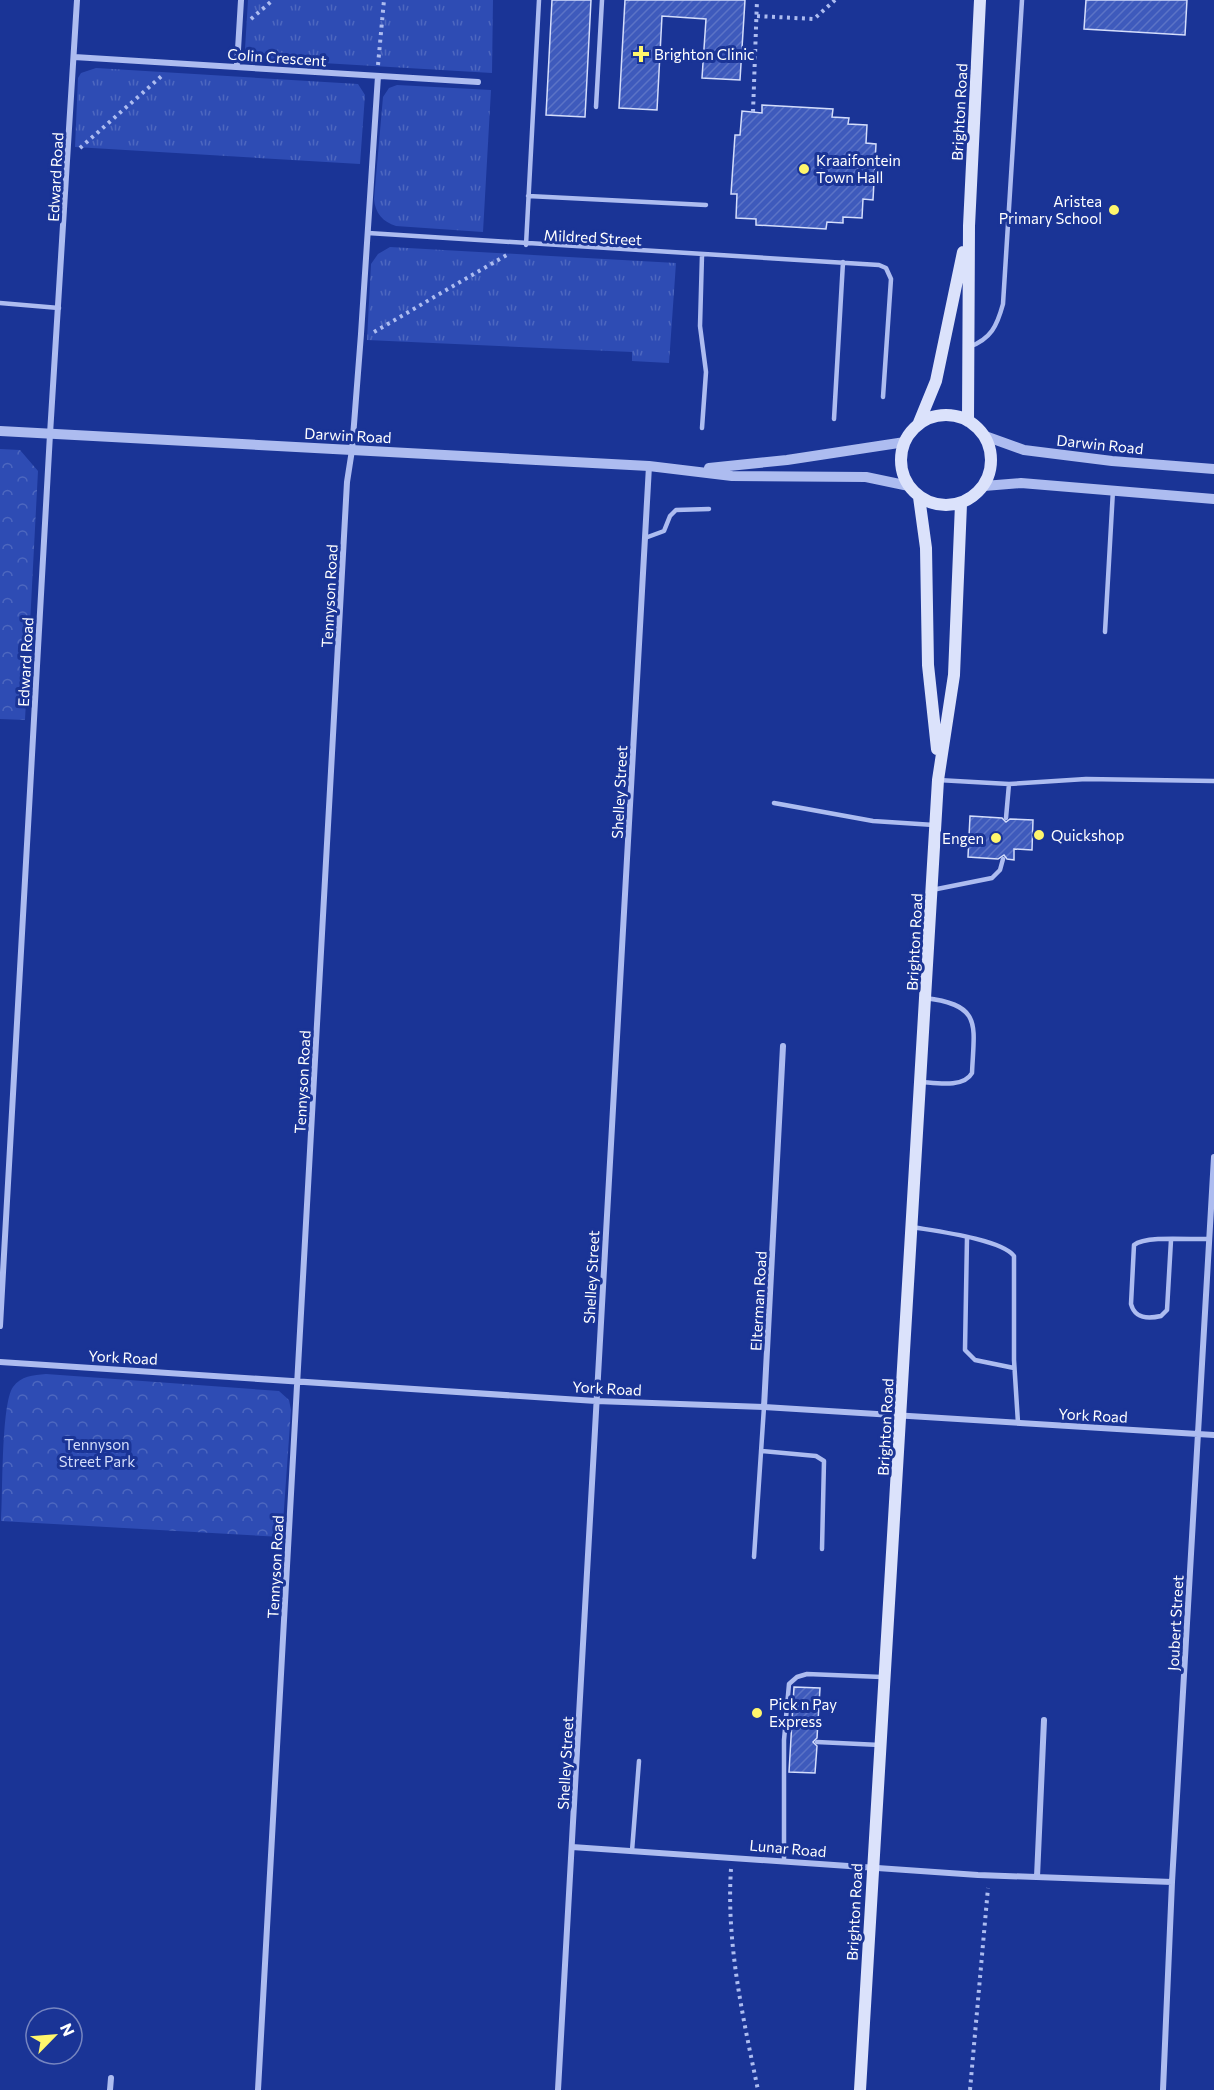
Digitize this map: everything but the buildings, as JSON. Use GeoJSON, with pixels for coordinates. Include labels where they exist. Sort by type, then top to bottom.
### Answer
{"type":"FeatureCollection","features":[{"type":"Feature","properties":{"kind":"main road","name":"Brighton Road"},"geometry":{"type":"LineString","coordinates":[[969,421],[969,226],[980,0]]}},
{"type":"Feature","properties":{"kind":"main road","name":"Brighton Road"},"geometry":{"type":"LineString","coordinates":[[918,425],[936,381],[969,226]]}},
{"type":"Feature","properties":{"kind":"main road"},"geometry":{"type":"LineString","coordinates":[[943,415],[969,421],[985,436],[992,462],[984,486],[974,497],[961,504],[946,506],[932,504],[919,497],[909,486],[902,472],[901,457],[905,442],[918,425],[943,415]]}},
{"type":"Feature","properties":{"kind":"main road","name":"Brighton Road"},"geometry":{"type":"LineString","coordinates":[[919,497],[926,548],[928,665],[939,766]]}},
{"type":"Feature","properties":{"kind":"main road","name":"Brighton Road"},"geometry":{"type":"LineString","coordinates":[[860,2090],[871,1868],[885,1677],[938,780],[954,675],[961,504]]}},
{"type":"Feature","properties":{"kind":"street","name":"Edward Road"},"geometry":{"type":"LineString","coordinates":[[0,1326],[77,0]]}},
{"type":"Feature","properties":{"kind":"street"},"geometry":{"type":"LineString","coordinates":[[237,66],[241,0]]}},
{"type":"Feature","properties":{"kind":"street","name":"Colin Crescent"},"geometry":{"type":"LineString","coordinates":[[74,57],[478,82]]}},
{"type":"Feature","properties":{"kind":"street","name":"Tennyson Road"},"geometry":{"type":"LineString","coordinates":[[258,2090],[347,473],[352,450],[378,76]]}},
{"type":"Feature","properties":{"kind":"street","name":"Darwin Road"},"geometry":{"type":"LineString","coordinates":[[0,431],[649,466],[732,476],[866,477],[909,486]]}},
{"type":"Feature","properties":{"kind":"street","name":"Darwin Road"},"geometry":{"type":"LineString","coordinates":[[985,436],[1024,450],[1112,461],[1214,469]]}},
{"type":"Feature","properties":{"kind":"street","name":"Darwin Road"},"geometry":{"type":"LineString","coordinates":[[693,470],[787,460],[905,442]]}},
{"type":"Feature","properties":{"kind":"street","name":"Shelley Street"},"geometry":{"type":"LineString","coordinates":[[558,2090],[649,466]]}},
{"type":"Feature","properties":{"kind":"street"},"geometry":{"type":"LineString","coordinates":[[984,486],[1021,483],[1214,499]]}},
{"type":"Feature","properties":{"kind":"street","name":"Elterman Road"},"geometry":{"type":"LineString","coordinates":[[764,1407],[783,1046]]}},
{"type":"Feature","properties":{"kind":"street","name":"Joubert Street"},"geometry":{"type":"LineString","coordinates":[[1163,2090],[1172,1882],[1214,1157]]}},
{"type":"Feature","properties":{"kind":"street","name":"York Road"},"geometry":{"type":"LineString","coordinates":[[0,1362],[596,1401],[764,1407],[1214,1435]]}},
{"type":"Feature","properties":{"kind":"street"},"geometry":{"type":"LineString","coordinates":[[1037,1877],[1044,1720]]}},
{"type":"Feature","properties":{"kind":"street","name":"Lunar Road"},"geometry":{"type":"LineString","coordinates":[[572,1847],[989,1875],[1172,1882]]}},
{"type":"Feature","properties":{"kind":"street"},"geometry":{"type":"LineString","coordinates":[[110,2090],[111,2078]]}},
{"type":"Feature","properties":{"kind":"lane"},"geometry":{"type":"LineString","coordinates":[[526,245],[539,0]]}},
{"type":"Feature","properties":{"kind":"lane"},"geometry":{"type":"LineString","coordinates":[[596,107],[602,0]]}},
{"type":"Feature","properties":{"kind":"lane"},"geometry":{"type":"LineString","coordinates":[[968,348],[981,343],[990,335],[1003,304],[1022,0]]}},
{"type":"Feature","properties":{"kind":"lane"},"geometry":{"type":"LineString","coordinates":[[528,196],[706,205]]}},
{"type":"Feature","properties":{"kind":"lane","name":"Mildred Street"},"geometry":{"type":"LineString","coordinates":[[368,233],[526,245],[879,265],[886,268],[890,276],[883,397]]}},
{"type":"Feature","properties":{"kind":"lane"},"geometry":{"type":"LineString","coordinates":[[702,255],[700,326],[706,372],[702,428]]}},
{"type":"Feature","properties":{"kind":"lane"},"geometry":{"type":"LineString","coordinates":[[834,420],[843,262]]}},
{"type":"Feature","properties":{"kind":"lane"},"geometry":{"type":"LineString","coordinates":[[0,303],[59,308]]}},
{"type":"Feature","properties":{"kind":"lane"},"geometry":{"type":"LineString","coordinates":[[1105,632],[1113,490]]}},
{"type":"Feature","properties":{"kind":"lane"},"geometry":{"type":"LineString","coordinates":[[645,538],[664,531],[670,516],[676,510],[709,509]]}},
{"type":"Feature","properties":{"kind":"lane"},"geometry":{"type":"LineString","coordinates":[[938,780],[1010,784],[1086,779],[1214,781]]}},
{"type":"Feature","properties":{"kind":"lane"},"geometry":{"type":"LineString","coordinates":[[1006,818],[1010,784]]}},
{"type":"Feature","properties":{"kind":"lane"},"geometry":{"type":"LineString","coordinates":[[774,803],[873,821],[936,825]]}},
{"type":"Feature","properties":{"kind":"lane"},"geometry":{"type":"LineString","coordinates":[[932,890],[992,878],[1000,870],[1003,859]]}},
{"type":"Feature","properties":{"kind":"lane"},"geometry":{"type":"LineString","coordinates":[[920,1082],[961,1082],[969,1079],[972,1073],[974,1026],[970,1016],[945,1000],[925,998]]}},
{"type":"Feature","properties":{"kind":"lane"},"geometry":{"type":"LineString","coordinates":[[912,1227],[1005,1248],[1014,1256],[1014,1368],[1018,1423]]}},
{"type":"Feature","properties":{"kind":"lane"},"geometry":{"type":"LineString","coordinates":[[967,1238],[965,1350],[975,1360],[1014,1368]]}},
{"type":"Feature","properties":{"kind":"lane"},"geometry":{"type":"LineString","coordinates":[[1171,1240],[1167,1310],[1161,1316],[1142,1317],[1134,1312],[1131,1304],[1134,1245],[1142,1240],[1209,1239]]}},
{"type":"Feature","properties":{"kind":"lane","name":"Elterman Road"},"geometry":{"type":"LineString","coordinates":[[754,1557],[764,1407]]}},
{"type":"Feature","properties":{"kind":"lane"},"geometry":{"type":"LineString","coordinates":[[761,1451],[816,1456],[824,1461],[822,1549]]}},
{"type":"Feature","properties":{"kind":"lane"},"geometry":{"type":"LineString","coordinates":[[784,1860],[786,1689],[797,1677],[807,1674],[885,1677]]}},
{"type":"Feature","properties":{"kind":"lane"},"geometry":{"type":"LineString","coordinates":[[784,1740],[791,1741]]}},
{"type":"Feature","properties":{"kind":"lane"},"geometry":{"type":"LineString","coordinates":[[817,1742],[880,1745]]}},
{"type":"Feature","properties":{"kind":"lane"},"geometry":{"type":"LineString","coordinates":[[632,1851],[639,1761]]}},
{"type":"Feature","properties":{"kind":"path"},"geometry":{"type":"LineString","coordinates":[[239,30],[273,0]]}},
{"type":"Feature","properties":{"kind":"path"},"geometry":{"type":"LineString","coordinates":[[378,76],[384,0]]}},
{"type":"Feature","properties":{"kind":"path"},"geometry":{"type":"LineString","coordinates":[[753,112],[757,0]]}},
{"type":"Feature","properties":{"kind":"path"},"geometry":{"type":"LineString","coordinates":[[757,16],[814,19],[835,0]]}},
{"type":"Feature","properties":{"kind":"path"},"geometry":{"type":"LineString","coordinates":[[69,154],[140,97],[175,62]]}},
{"type":"Feature","properties":{"kind":"path"},"geometry":{"type":"LineString","coordinates":[[361,334],[372,333],[526,245]]}},
{"type":"Feature","properties":{"kind":"path"},"geometry":{"type":"LineString","coordinates":[[731,1856],[728,1904],[746,2029],[758,2090]]}},
{"type":"Feature","properties":{"kind":"path"},"geometry":{"type":"LineString","coordinates":[[970,2090],[989,1875]]}},
{"type":"Feature","properties":{"kind":"green space"},"geometry":{"type":"Polygon","coordinates":[[[248,0],[493,0],[492,73],[255,59],[245,49],[248,0]]]}},
{"type":"Feature","properties":{"kind":"green space"},"geometry":{"type":"Polygon","coordinates":[[[96,68],[358,84],[365,95],[360,164],[75,147],[78,78],[81,73],[96,68]]]}},
{"type":"Feature","properties":{"kind":"green space"},"geometry":{"type":"Polygon","coordinates":[[[397,85],[491,90],[483,232],[396,226],[387,222],[378,213],[374,199],[383,97],[389,88],[397,85]]]}},
{"type":"Feature","properties":{"kind":"green space"},"geometry":{"type":"Polygon","coordinates":[[[390,247],[676,263],[669,363],[632,361],[632,352],[367,340],[371,264],[378,254],[390,247]]]}},
{"type":"Feature","properties":{"kind":"green space"},"geometry":{"type":"Polygon","coordinates":[[[0,449],[20,450],[38,471],[25,720],[0,719],[0,449]]]}},
{"type":"Feature","properties":{"kind":"green space","name":"Tennyson Street Park"},"geometry":{"type":"Polygon","coordinates":[[[46,1374],[279,1391],[289,1400],[291,1410],[282,1537],[1,1521],[4,1430],[9,1397],[13,1387],[20,1380],[46,1374]]]}},
{"type":"Feature","properties":{"kind":"place","name":"Brighton Clinic"},"geometry":{"type":"Point","coordinates":[641,54]}},
{"type":"Feature","properties":{"kind":"place","name":"Kraaifontein Town Hall"},"geometry":{"type":"Point","coordinates":[804,169]}},
{"type":"Feature","properties":{"kind":"place","name":"Aristea Primary School"},"geometry":{"type":"Point","coordinates":[1114,210]}},
{"type":"Feature","properties":{"kind":"place","name":"Quickshop"},"geometry":{"type":"Point","coordinates":[1039,835]}},
{"type":"Feature","properties":{"kind":"place","name":"Engen"},"geometry":{"type":"Point","coordinates":[996,838]}},
{"type":"Feature","properties":{"kind":"place","name":"Pick n Pay Express"},"geometry":{"type":"Point","coordinates":[757,1713]}}]}
